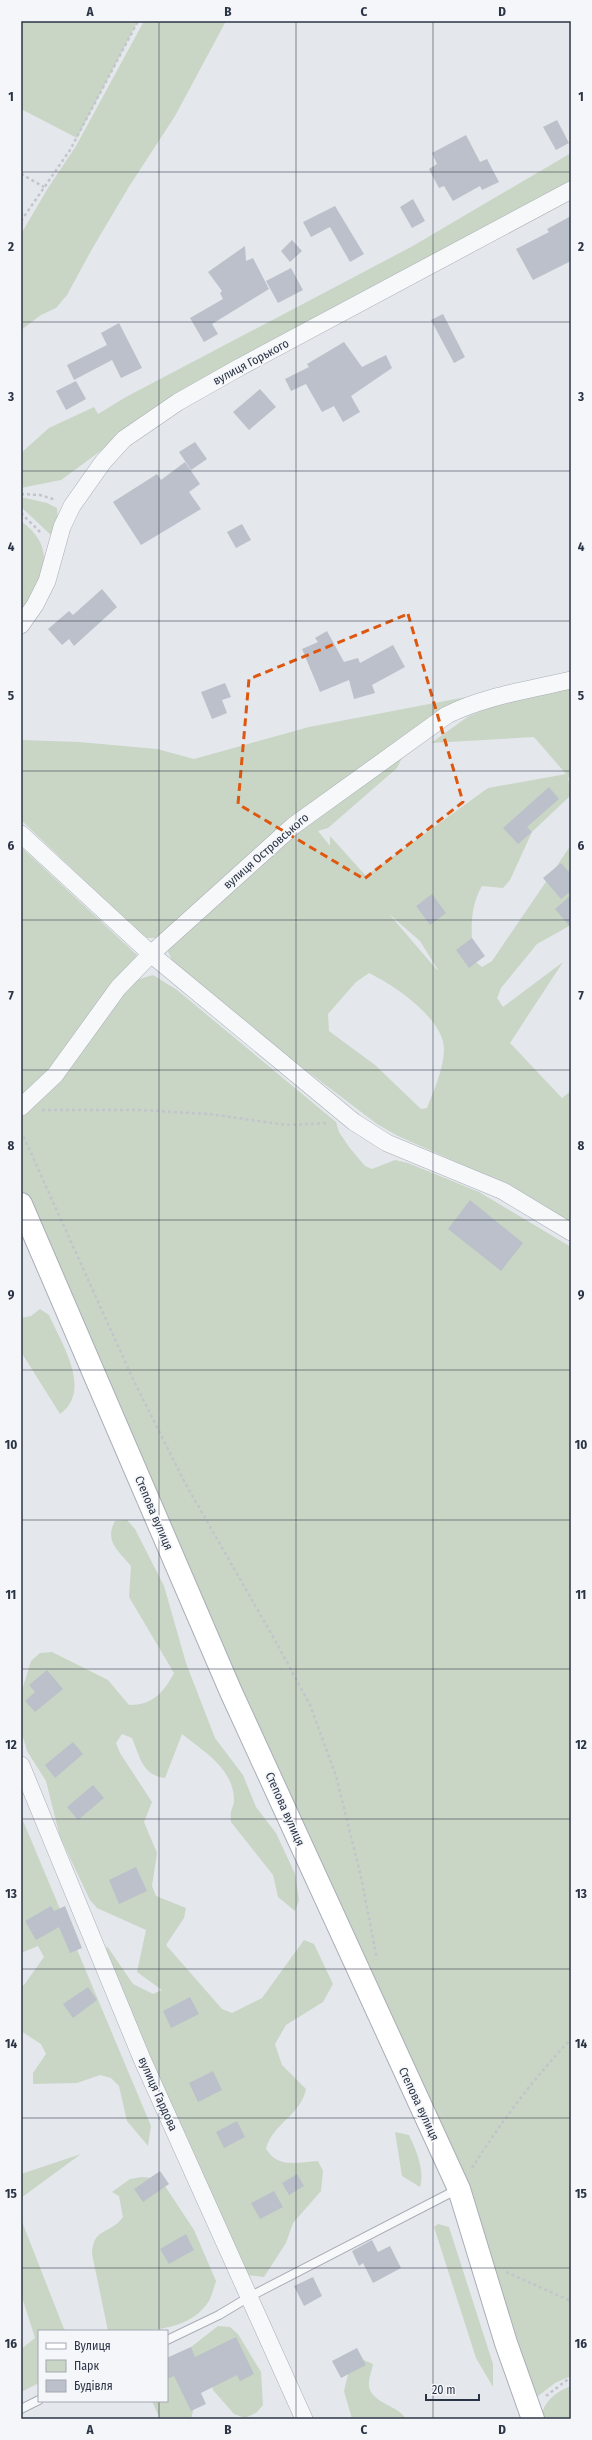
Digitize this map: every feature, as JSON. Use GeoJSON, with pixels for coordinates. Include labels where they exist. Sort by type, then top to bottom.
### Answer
{"type":"FeatureCollection","features":[{"type":"Feature","properties":{"kind":"street","name":"вулиця Горького"},"geometry":{"type":"LineString","coordinates":[[21,625],[35,605],[47,581],[56,548],[72,506],[103,462],[124,439],[178,402],[571,190]]}},
{"type":"Feature","properties":{"kind":"street","name":"вулиця Островського"},"geometry":{"type":"LineString","coordinates":[[23,1106],[55,1075],[118,988],[151,954],[293,826],[447,715],[466,705],[571,680]]}},
{"type":"Feature","properties":{"kind":"street"},"geometry":{"type":"LineString","coordinates":[[21,834],[151,954],[354,1122],[387,1143],[504,1191],[571,1232]]}},
{"type":"Feature","properties":{"kind":"street","name":"Степова вулиця"},"geometry":{"type":"LineString","coordinates":[[21,1204],[231,1692],[459,2189],[506,2343],[532,2414]]}},
{"type":"Feature","properties":{"kind":"street","name":"вулиця Гардова"},"geometry":{"type":"LineString","coordinates":[[21,1765],[142,2058],[304,2419]]}},
{"type":"Feature","properties":{"kind":"lane"},"geometry":{"type":"LineString","coordinates":[[168,2340],[219,2315],[249,2297],[459,2189]]}},
{"type":"Feature","properties":{"kind":"lane"},"geometry":{"type":"LineString","coordinates":[[21,2409],[38,2400]]}},
{"type":"Feature","properties":{"kind":"path"},"geometry":{"type":"LineString","coordinates":[[21,221],[70,150],[138,21]]}},
{"type":"Feature","properties":{"kind":"path"},"geometry":{"type":"LineString","coordinates":[[21,174],[44,187]]}},
{"type":"Feature","properties":{"kind":"path"},"geometry":{"type":"LineString","coordinates":[[21,494],[40,495],[72,506]]}},
{"type":"Feature","properties":{"kind":"path"},"geometry":{"type":"LineString","coordinates":[[21,513],[56,548]]}},
{"type":"Feature","properties":{"kind":"path"},"geometry":{"type":"LineString","coordinates":[[23,1106],[52,1111],[140,1110],[209,1114],[287,1125],[354,1122]]}},
{"type":"Feature","properties":{"kind":"path"},"geometry":{"type":"LineString","coordinates":[[21,1131],[132,1377],[185,1483],[276,1642],[310,1705],[336,1776],[361,1877],[378,1966]]}},
{"type":"Feature","properties":{"kind":"path"},"geometry":{"type":"LineString","coordinates":[[459,2189],[492,2136],[519,2098],[571,2039]]}},
{"type":"Feature","properties":{"kind":"path"},"geometry":{"type":"LineString","coordinates":[[479,2255],[513,2277],[571,2301]]}},
{"type":"Feature","properties":{"kind":"path"},"geometry":{"type":"LineString","coordinates":[[532,2414],[571,2378]]}},
{"type":"Feature","properties":{"kind":"highlighted area"},"geometry":{"type":"Polygon","coordinates":[[[408,614],[463,802],[364,879],[238,804],[249,679],[408,614]]]}},
{"type":"Feature","properties":{"kind":"green space"},"geometry":{"type":"Polygon","coordinates":[[[21,21],[138,21],[77,138],[21,109],[21,21]]]}},
{"type":"Feature","properties":{"kind":"green space"},"geometry":{"type":"Polygon","coordinates":[[[144,21],[226,21],[175,116],[130,185],[67,295],[56,308],[41,315],[21,330],[21,234],[48,188],[76,146],[144,21]]]}},
{"type":"Feature","properties":{"kind":"green space"},"geometry":{"type":"Polygon","coordinates":[[[571,153],[571,182],[106,447],[61,480],[21,488],[21,453],[49,428],[94,407],[98,414],[126,397],[411,247],[571,153]]]}},
{"type":"Feature","properties":{"kind":"green space"},"geometry":{"type":"Polygon","coordinates":[[[21,497],[47,503],[57,508],[58,523],[51,535],[21,507],[21,497]]]}},
{"type":"Feature","properties":{"kind":"green space"},"geometry":{"type":"Polygon","coordinates":[[[21,521],[33,532],[40,543],[44,554],[44,565],[41,577],[21,613],[21,521]]]}},
{"type":"Feature","properties":{"kind":"green space"},"geometry":{"type":"Polygon","coordinates":[[[571,688],[571,779],[568,777],[571,795],[532,832],[510,880],[503,888],[482,886],[473,913],[472,931],[473,960],[482,967],[492,961],[571,845],[571,925],[537,944],[501,988],[497,998],[503,1007],[563,962],[510,1043],[562,1098],[571,1091],[571,1222],[492,1178],[398,1136],[377,1124],[294,1061],[173,962],[167,950],[156,938],[147,938],[134,928],[21,820],[21,740],[79,742],[157,749],[194,759],[309,727],[466,697],[448,707],[405,752],[397,768],[328,828],[318,831],[330,846],[330,836],[366,876],[488,788],[566,774],[534,737],[431,743],[469,716],[499,704],[571,688]],[[389,914],[437,970],[438,970],[420,941],[389,914]],[[369,973],[356,982],[328,1014],[329,1031],[375,1065],[421,1109],[427,1108],[438,1079],[444,1056],[442,1038],[436,1026],[416,1004],[404,994],[369,973]]]}},
{"type":"Feature","properties":{"kind":"green space"},"geometry":{"type":"Polygon","coordinates":[[[21,847],[137,955],[46,1076],[21,1099],[21,847]]]}},
{"type":"Feature","properties":{"kind":"green space"},"geometry":{"type":"Polygon","coordinates":[[[153,975],[177,990],[336,1122],[339,1132],[365,1166],[372,1169],[395,1160],[408,1163],[479,1192],[571,1247],[571,2376],[555,2383],[533,2400],[496,2279],[21,1187],[21,1114],[136,980],[153,975]]]}},
{"type":"Feature","properties":{"kind":"green space"},"geometry":{"type":"Polygon","coordinates":[[[40,1309],[49,1315],[66,1352],[74,1380],[74,1392],[69,1404],[60,1414],[23,1355],[21,1347],[21,1318],[31,1316],[40,1309]]]}},
{"type":"Feature","properties":{"kind":"green space"},"geometry":{"type":"Polygon","coordinates":[[[127,1520],[135,1529],[164,1586],[186,1663],[215,1738],[243,1775],[256,1807],[276,1833],[295,1874],[299,1900],[295,1911],[278,1897],[273,1875],[231,1822],[234,1801],[232,1788],[223,1769],[216,1761],[182,1734],[165,1778],[157,1776],[151,1773],[143,1764],[132,1738],[122,1734],[116,1743],[120,1753],[152,1802],[144,1822],[157,1853],[152,1886],[156,1896],[186,1908],[184,1918],[166,1945],[222,2009],[232,2013],[262,1998],[304,1940],[314,1944],[333,1984],[323,2002],[286,2025],[275,2044],[282,2065],[306,2089],[298,2106],[274,2133],[269,2140],[266,2149],[271,2155],[283,2162],[296,2163],[318,2161],[323,2171],[321,2191],[293,2223],[286,2243],[264,2277],[247,2275],[105,1956],[107,1946],[133,1984],[153,1994],[162,1990],[137,1972],[146,1930],[97,1908],[90,1900],[60,1837],[46,1781],[27,1751],[21,1730],[21,1693],[31,1661],[40,1653],[52,1652],[108,1680],[129,1705],[145,1703],[157,1696],[166,1686],[174,1673],[129,1597],[131,1566],[117,1550],[111,1534],[115,1521],[127,1520]]]}},
{"type":"Feature","properties":{"kind":"green space"},"geometry":{"type":"Polygon","coordinates":[[[21,1816],[151,2126],[148,2146],[127,2121],[119,2086],[111,2078],[100,2075],[77,2083],[33,2084],[33,2073],[46,2054],[41,2044],[21,2031],[21,1986],[24,1985],[44,1957],[38,1946],[21,1953],[21,1816]]]}},
{"type":"Feature","properties":{"kind":"green space"},"geometry":{"type":"Polygon","coordinates":[[[395,2132],[409,2135],[412,2141],[421,2167],[420,2187],[402,2176],[395,2132]]]}},
{"type":"Feature","properties":{"kind":"green space"},"geometry":{"type":"Polygon","coordinates":[[[81,2154],[21,2198],[21,2174],[81,2154]]]}},
{"type":"Feature","properties":{"kind":"green space"},"geometry":{"type":"Polygon","coordinates":[[[142,2177],[153,2178],[163,2183],[194,2230],[216,2281],[209,2301],[200,2312],[189,2320],[177,2325],[149,2330],[108,2330],[92,2254],[93,2245],[95,2239],[99,2235],[113,2227],[123,2217],[119,2196],[112,2192],[130,2179],[142,2177]]]}},
{"type":"Feature","properties":{"kind":"green space"},"geometry":{"type":"Polygon","coordinates":[[[21,2219],[64,2329],[66,2330],[38,2330],[38,2384],[21,2392],[21,2349],[35,2338],[21,2294],[21,2219]]]}},
{"type":"Feature","properties":{"kind":"green space"},"geometry":{"type":"Polygon","coordinates":[[[438,2224],[449,2227],[493,2364],[493,2387],[476,2358],[434,2227],[438,2224]]]}},
{"type":"Feature","properties":{"kind":"green space"},"geometry":{"type":"Polygon","coordinates":[[[218,2326],[230,2327],[238,2334],[261,2372],[263,2405],[256,2413],[245,2418],[234,2414],[213,2390],[208,2369],[197,2394],[191,2419],[160,2419],[152,2402],[168,2402],[168,2358],[191,2347],[218,2326]]]}},
{"type":"Feature","properties":{"kind":"green space"},"geometry":{"type":"Polygon","coordinates":[[[361,2359],[373,2364],[369,2386],[374,2396],[397,2410],[406,2419],[352,2419],[344,2391],[351,2362],[361,2359]]]}},
{"type":"Feature","properties":{"kind":"green space"},"geometry":{"type":"Polygon","coordinates":[[[571,2386],[571,2419],[541,2419],[544,2408],[551,2398],[560,2391],[571,2386]]]}},
{"type":"Feature","properties":{"kind":"building"},"geometry":{"type":"Polygon","coordinates":[[[557,120],[569,143],[556,150],[543,127],[557,120]]]}},
{"type":"Feature","properties":{"kind":"building"},"geometry":{"type":"Polygon","coordinates":[[[466,135],[480,162],[487,159],[499,182],[482,190],[480,186],[453,201],[444,186],[439,188],[429,169],[437,164],[432,153],[466,135]]]}},
{"type":"Feature","properties":{"kind":"building"},"geometry":{"type":"Polygon","coordinates":[[[413,199],[425,221],[412,228],[400,207],[413,199]]]}},
{"type":"Feature","properties":{"kind":"building"},"geometry":{"type":"Polygon","coordinates":[[[335,206],[364,254],[350,262],[330,227],[311,237],[303,222],[335,206]]]}},
{"type":"Feature","properties":{"kind":"building"},"geometry":{"type":"Polygon","coordinates":[[[571,216],[571,261],[533,280],[516,249],[549,232],[547,229],[571,216]]]}},
{"type":"Feature","properties":{"kind":"building"},"geometry":{"type":"Polygon","coordinates":[[[292,240],[302,251],[290,262],[281,251],[292,240]]]}},
{"type":"Feature","properties":{"kind":"building"},"geometry":{"type":"Polygon","coordinates":[[[245,246],[246,261],[253,258],[269,289],[212,324],[218,334],[204,342],[190,318],[223,299],[220,293],[222,291],[208,272],[245,246]]]}},
{"type":"Feature","properties":{"kind":"building"},"geometry":{"type":"Polygon","coordinates":[[[291,268],[303,290],[278,303],[266,281],[291,268]]]}},
{"type":"Feature","properties":{"kind":"building"},"geometry":{"type":"Polygon","coordinates":[[[443,314],[465,357],[454,363],[431,320],[443,314]]]}},
{"type":"Feature","properties":{"kind":"building"},"geometry":{"type":"Polygon","coordinates":[[[119,323],[142,368],[121,378],[112,360],[74,380],[67,365],[107,345],[101,333],[119,323]]]}},
{"type":"Feature","properties":{"kind":"building"},"geometry":{"type":"Polygon","coordinates":[[[344,342],[362,367],[386,355],[392,368],[351,396],[360,412],[343,422],[334,406],[322,412],[306,384],[291,391],[285,379],[309,367],[307,364],[344,342]]]}},
{"type":"Feature","properties":{"kind":"building"},"geometry":{"type":"Polygon","coordinates":[[[76,381],[86,399],[66,410],[56,391],[76,381]]]}},
{"type":"Feature","properties":{"kind":"building"},"geometry":{"type":"Polygon","coordinates":[[[260,389],[276,407],[249,430],[233,412],[260,389]]]}},
{"type":"Feature","properties":{"kind":"building"},"geometry":{"type":"Polygon","coordinates":[[[195,442],[207,459],[191,470],[179,452],[195,442]]]}},
{"type":"Feature","properties":{"kind":"building"},"geometry":{"type":"Polygon","coordinates":[[[185,462],[200,484],[189,492],[201,509],[141,545],[113,502],[157,474],[161,480],[185,462]]]}},
{"type":"Feature","properties":{"kind":"building"},"geometry":{"type":"Polygon","coordinates":[[[242,524],[251,540],[236,548],[227,532],[242,524]]]}},
{"type":"Feature","properties":{"kind":"building"},"geometry":{"type":"Polygon","coordinates":[[[102,589],[117,607],[74,646],[69,639],[62,645],[48,629],[69,611],[73,615],[102,589]]]}},
{"type":"Feature","properties":{"kind":"building"},"geometry":{"type":"Polygon","coordinates":[[[327,631],[344,662],[358,658],[360,663],[393,645],[405,667],[372,685],[375,693],[354,699],[349,680],[320,692],[302,649],[318,642],[315,638],[327,631]]]}},
{"type":"Feature","properties":{"kind":"building"},"geometry":{"type":"Polygon","coordinates":[[[225,683],[231,697],[222,700],[227,713],[212,719],[201,692],[225,683]]]}},
{"type":"Feature","properties":{"kind":"building"},"geometry":{"type":"Polygon","coordinates":[[[549,787],[559,799],[527,827],[532,832],[518,844],[503,828],[549,787]]]}},
{"type":"Feature","properties":{"kind":"building"},"geometry":{"type":"Polygon","coordinates":[[[561,863],[571,874],[571,891],[561,899],[543,878],[561,863]]]}},
{"type":"Feature","properties":{"kind":"building"},"geometry":{"type":"Polygon","coordinates":[[[432,894],[446,913],[430,925],[416,906],[432,894]]]}},
{"type":"Feature","properties":{"kind":"building"},"geometry":{"type":"Polygon","coordinates":[[[571,895],[571,928],[555,909],[571,895]]]}},
{"type":"Feature","properties":{"kind":"building"},"geometry":{"type":"Polygon","coordinates":[[[472,938],[485,956],[469,968],[456,950],[472,938]]]}},
{"type":"Feature","properties":{"kind":"building"},"geometry":{"type":"Polygon","coordinates":[[[470,1200],[523,1243],[501,1271],[448,1229],[470,1200]]]}},
{"type":"Feature","properties":{"kind":"building"},"geometry":{"type":"Polygon","coordinates":[[[47,1670],[63,1689],[35,1712],[25,1701],[35,1692],[29,1685],[47,1670]]]}},
{"type":"Feature","properties":{"kind":"building"},"geometry":{"type":"Polygon","coordinates":[[[73,1742],[83,1754],[55,1778],[45,1765],[73,1742]]]}},
{"type":"Feature","properties":{"kind":"building"},"geometry":{"type":"Polygon","coordinates":[[[93,1785],[104,1798],[78,1820],[67,1807],[93,1785]]]}},
{"type":"Feature","properties":{"kind":"building"},"geometry":{"type":"Polygon","coordinates":[[[136,1867],[147,1891],[119,1904],[109,1880],[136,1867]]]}},
{"type":"Feature","properties":{"kind":"building"},"geometry":{"type":"Polygon","coordinates":[[[51,1906],[54,1911],[65,1906],[82,1948],[70,1953],[59,1927],[36,1940],[25,1921],[51,1906]]]}},
{"type":"Feature","properties":{"kind":"building"},"geometry":{"type":"Polygon","coordinates":[[[88,1987],[97,2000],[73,2018],[63,2004],[88,1987]]]}},
{"type":"Feature","properties":{"kind":"building"},"geometry":{"type":"Polygon","coordinates":[[[190,1997],[199,2014],[171,2028],[163,2011],[190,1997]]]}},
{"type":"Feature","properties":{"kind":"building"},"geometry":{"type":"Polygon","coordinates":[[[213,2071],[222,2090],[198,2102],[189,2083],[213,2071]]]}},
{"type":"Feature","properties":{"kind":"building"},"geometry":{"type":"Polygon","coordinates":[[[237,2121],[245,2137],[224,2148],[216,2132],[237,2121]]]}},
{"type":"Feature","properties":{"kind":"building"},"geometry":{"type":"Polygon","coordinates":[[[160,2171],[169,2184],[143,2202],[134,2189],[160,2171]]]}},
{"type":"Feature","properties":{"kind":"building"},"geometry":{"type":"Polygon","coordinates":[[[297,2174],[304,2186],[289,2195],[282,2183],[297,2174]]]}},
{"type":"Feature","properties":{"kind":"building"},"geometry":{"type":"Polygon","coordinates":[[[274,2191],[283,2207],[260,2219],[251,2203],[274,2191]]]}},
{"type":"Feature","properties":{"kind":"building"},"geometry":{"type":"Polygon","coordinates":[[[186,2234],[194,2250],[169,2264],[160,2249],[186,2234]]]}},
{"type":"Feature","properties":{"kind":"building"},"geometry":{"type":"Polygon","coordinates":[[[372,2240],[378,2252],[390,2246],[401,2268],[373,2283],[363,2263],[359,2266],[352,2251],[372,2240]]]}},
{"type":"Feature","properties":{"kind":"building"},"geometry":{"type":"Polygon","coordinates":[[[313,2277],[322,2296],[304,2306],[294,2286],[313,2277]]]}},
{"type":"Feature","properties":{"kind":"building"},"geometry":{"type":"Polygon","coordinates":[[[236,2337],[254,2374],[240,2381],[237,2375],[201,2393],[206,2404],[191,2411],[174,2376],[168,2379],[168,2358],[191,2347],[195,2357],[236,2337]]]}},
{"type":"Feature","properties":{"kind":"building"},"geometry":{"type":"Polygon","coordinates":[[[357,2348],[366,2365],[341,2378],[332,2361],[357,2348]]]}}]}
